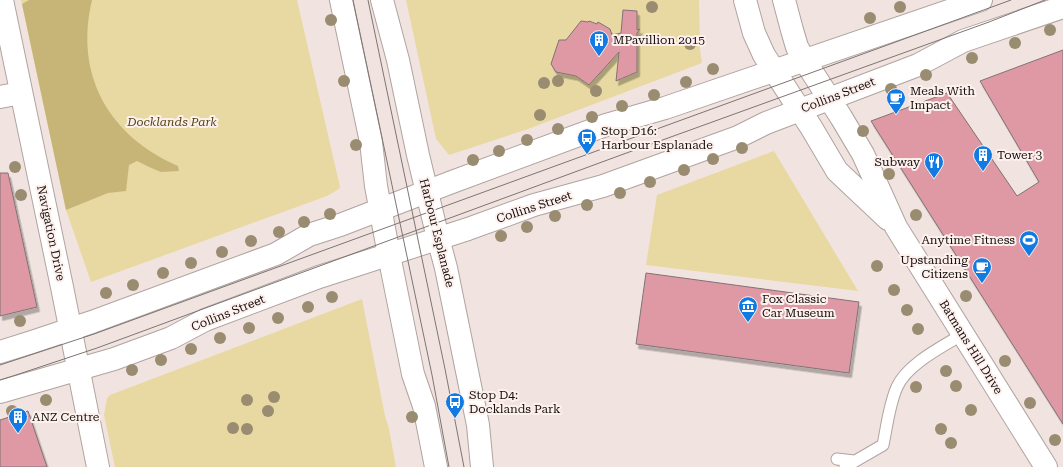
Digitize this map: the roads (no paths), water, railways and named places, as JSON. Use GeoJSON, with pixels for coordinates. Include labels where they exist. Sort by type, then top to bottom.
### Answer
{"type":"FeatureCollection","features":[{"type":"Feature","properties":{"kind":"street","name":"Navigation Drive"},"geometry":{"type":"LineString","coordinates":[[2,0],[98,467]]}},
{"type":"Feature","properties":{"kind":"street"},"geometry":{"type":"LineString","coordinates":[[341,0],[371,142],[380,209],[413,374],[424,406],[436,467]]}},
{"type":"Feature","properties":{"kind":"street","name":"Harbour Esplanade"},"geometry":{"type":"LineString","coordinates":[[382,0],[398,60],[418,155],[447,275],[478,425],[482,467]]}},
{"type":"Feature","properties":{"kind":"street","name":"Batmans Hill Drive"},"geometry":{"type":"LineString","coordinates":[[744,0],[754,33],[764,55],[837,171],[896,226]]}},
{"type":"Feature","properties":{"kind":"street","name":"Batmans Hill Drive"},"geometry":{"type":"LineString","coordinates":[[784,0],[798,47],[805,61],[863,154],[896,226],[1046,467]]}},
{"type":"Feature","properties":{"kind":"street"},"geometry":{"type":"LineString","coordinates":[[0,352],[70,329],[276,254],[309,235],[340,225],[427,191],[606,125],[665,108],[981,0]]}},
{"type":"Feature","properties":{"kind":"street","name":"Collins Street"},"geometry":{"type":"LineString","coordinates":[[0,392],[114,359],[171,338],[205,320],[319,277],[473,227],[534,205],[608,184],[738,137],[766,123],[918,65],[963,41],[1063,7]]}},
{"type":"Feature","properties":{"kind":"street"},"geometry":{"type":"LineString","coordinates":[[0,97],[21,93]]}},
{"type":"Feature","properties":{"kind":"lane"},"geometry":{"type":"LineString","coordinates":[[845,463],[883,445],[896,388],[903,376],[913,366],[963,334]]}},
{"type":"Feature","properties":{"kind":"tram line"},"geometry":{"type":"LineString","coordinates":[[353,0],[432,375],[449,467]]}},
{"type":"Feature","properties":{"kind":"tram line"},"geometry":{"type":"LineString","coordinates":[[368,0],[464,467]]}},
{"type":"Feature","properties":{"kind":"tram line"},"geometry":{"type":"LineString","coordinates":[[0,365],[94,334],[1011,0]]}},
{"type":"Feature","properties":{"kind":"tram line"},"geometry":{"type":"LineString","coordinates":[[0,380],[97,348],[621,155],[989,22],[1045,0]]}},
{"type":"Feature","properties":{"kind":"place","name":"MPavillion 2015"},"geometry":{"type":"Point","coordinates":[599,57]}},
{"type":"Feature","properties":{"kind":"place","name":"Meals With Impact"},"geometry":{"type":"Point","coordinates":[896,115]}},
{"type":"Feature","properties":{"kind":"place","name":"Stop D16: Harbour Esplanade"},"geometry":{"type":"Point","coordinates":[587,155]}},
{"type":"Feature","properties":{"kind":"place","name":"Tower 3"},"geometry":{"type":"Point","coordinates":[983,172]}},
{"type":"Feature","properties":{"kind":"place","name":"Subway"},"geometry":{"type":"Point","coordinates":[934,179]}},
{"type":"Feature","properties":{"kind":"place","name":"Anytime Fitness"},"geometry":{"type":"Point","coordinates":[1029,257]}},
{"type":"Feature","properties":{"kind":"place","name":"Upstanding Citizens"},"geometry":{"type":"Point","coordinates":[982,284]}},
{"type":"Feature","properties":{"kind":"place","name":"Fox Classic Car Museum"},"geometry":{"type":"Point","coordinates":[748,323]}},
{"type":"Feature","properties":{"kind":"place","name":"Stop D4: Docklands Park"},"geometry":{"type":"Point","coordinates":[455,419]}},
{"type":"Feature","properties":{"kind":"place","name":"ANZ Centre"},"geometry":{"type":"Point","coordinates":[18,434]}},
{"type":"Feature","properties":{"kind":"park label","name":"Docklands Park"},"geometry":{"type":"Point","coordinates":[172,122]}}]}
